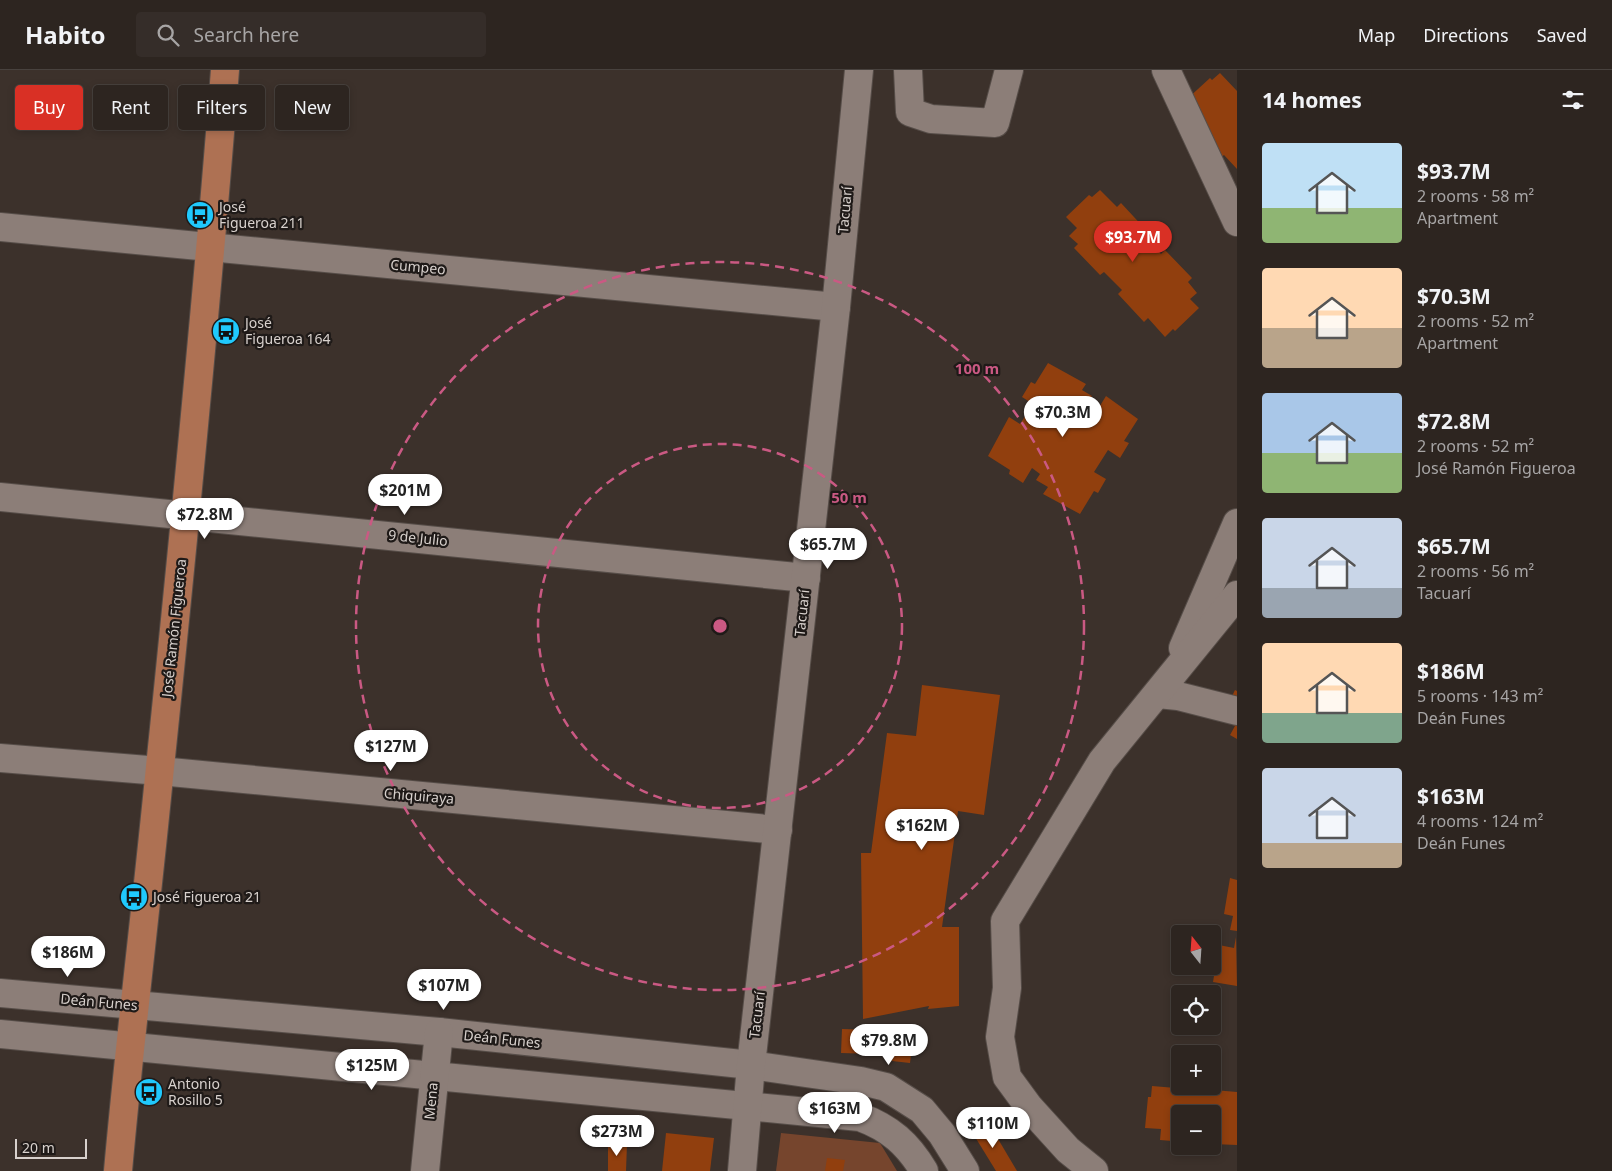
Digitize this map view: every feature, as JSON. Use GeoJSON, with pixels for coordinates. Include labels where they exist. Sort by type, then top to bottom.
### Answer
{"type":"FeatureCollection","features":[{"type":"Feature","properties":{"kind":"main road","name":"José Ramón Figueroa"},"geometry":{"type":"LineString","coordinates":[[118,1171],[133,1006],[160,771],[186,515],[211,247],[225,70]]}},
{"type":"Feature","properties":{"kind":"street","name":"Tacuarí"},"geometry":{"type":"LineString","coordinates":[[742,1171],[751,1065],[836,307],[859,70]]}},
{"type":"Feature","properties":{"kind":"street"},"geometry":{"type":"LineString","coordinates":[[908,70],[910,112],[932,119],[996,123],[1009,70]]}},
{"type":"Feature","properties":{"kind":"street"},"geometry":{"type":"LineString","coordinates":[[1166,70],[1237,222]]}},
{"type":"Feature","properties":{"kind":"street","name":"Cumpeo"},"geometry":{"type":"LineString","coordinates":[[0,227],[836,307]]}},
{"type":"Feature","properties":{"kind":"street","name":"9 de Julio"},"geometry":{"type":"LineString","coordinates":[[0,497],[806,578]]}},
{"type":"Feature","properties":{"kind":"street"},"geometry":{"type":"LineString","coordinates":[[1164,686],[1237,523]]}},
{"type":"Feature","properties":{"kind":"street"},"geometry":{"type":"LineString","coordinates":[[1094,1171],[1068,1150],[1029,1107],[1007,1077],[1000,1037],[1007,988],[1006,922],[1102,761],[1237,595]]}},
{"type":"Feature","properties":{"kind":"street"},"geometry":{"type":"LineString","coordinates":[[1164,686],[1178,696],[1237,711]]}},
{"type":"Feature","properties":{"kind":"street","name":"Chiquiraya"},"geometry":{"type":"LineString","coordinates":[[0,758],[160,771],[778,830]]}},
{"type":"Feature","properties":{"kind":"street","name":"Deán Funes"},"geometry":{"type":"LineString","coordinates":[[0,993],[439,1032],[751,1065],[836,1076],[886,1087],[922,1110],[942,1134],[965,1171]]}},
{"type":"Feature","properties":{"kind":"street","name":"Mena"},"geometry":{"type":"LineString","coordinates":[[425,1171],[433,1076],[439,1032]]}},
{"type":"Feature","properties":{"kind":"street"},"geometry":{"type":"LineString","coordinates":[[0,1034],[860,1116],[877,1123],[905,1143],[924,1171]]}},
{"type":"Feature","properties":{"kind":"shaded area"},"geometry":{"type":"Polygon","coordinates":[[[781,1133],[880,1143],[897,1171],[776,1171],[781,1133]]]}},
{"type":"Feature","properties":{"kind":"building"},"geometry":{"type":"Polygon","coordinates":[[[1220,73],[1237,91],[1237,169],[1224,155],[1220,158],[1186,100],[1210,78],[1212,80],[1220,73]]]}},
{"type":"Feature","properties":{"kind":"building"},"geometry":{"type":"Polygon","coordinates":[[[1100,190],[1117,207],[1121,203],[1147,231],[1143,235],[1161,254],[1165,250],[1192,278],[1188,282],[1197,293],[1190,299],[1199,308],[1175,331],[1173,329],[1165,337],[1148,318],[1144,322],[1118,294],[1122,290],[1104,272],[1100,275],[1074,248],[1078,244],[1069,236],[1077,228],[1066,217],[1089,195],[1092,197],[1100,190]]]}},
{"type":"Feature","properties":{"kind":"building"},"geometry":{"type":"Polygon","coordinates":[[[1048,363],[1086,384],[1082,390],[1092,396],[1088,402],[1098,409],[1106,396],[1138,419],[1124,441],[1129,443],[1120,458],[1108,450],[1094,472],[1106,479],[1098,493],[1094,491],[1080,514],[1043,494],[1048,487],[1036,480],[1040,474],[1032,468],[1023,483],[1009,474],[1010,470],[988,456],[1009,417],[1020,424],[1033,404],[1022,397],[1031,382],[1035,384],[1048,363]]]}},
{"type":"Feature","properties":{"kind":"building"},"geometry":{"type":"Polygon","coordinates":[[[922,685],[1000,695],[984,815],[958,811],[942,927],[959,927],[959,1006],[928,1009],[929,1006],[863,1019],[861,853],[871,853],[887,733],[916,736],[922,685]]]}},
{"type":"Feature","properties":{"kind":"building"},"geometry":{"type":"Polygon","coordinates":[[[1235,690],[1237,691],[1237,739],[1230,735],[1235,726],[1221,719],[1235,690]]]}},
{"type":"Feature","properties":{"kind":"building"},"geometry":{"type":"Polygon","coordinates":[[[1230,878],[1237,880],[1237,931],[1230,930],[1233,916],[1224,914],[1230,878]]]}},
{"type":"Feature","properties":{"kind":"building"},"geometry":{"type":"Polygon","coordinates":[[[1236,937],[1237,986],[1213,982],[1214,975],[1221,975],[1221,945],[1234,948],[1236,937]]]}},
{"type":"Feature","properties":{"kind":"building"},"geometry":{"type":"Polygon","coordinates":[[[842,1029],[875,1030],[874,1054],[841,1053],[842,1029]]]}},
{"type":"Feature","properties":{"kind":"building"},"geometry":{"type":"Polygon","coordinates":[[[894,1045],[912,1047],[910,1063],[892,1061],[894,1045]]]}},
{"type":"Feature","properties":{"kind":"building"},"geometry":{"type":"Polygon","coordinates":[[[1152,1086],[1171,1088],[1171,1095],[1221,1095],[1221,1091],[1237,1092],[1237,1145],[1221,1144],[1221,1105],[1171,1105],[1171,1141],[1160,1140],[1161,1129],[1145,1128],[1148,1097],[1151,1097],[1152,1086]]]}},
{"type":"Feature","properties":{"kind":"building"},"geometry":{"type":"Polygon","coordinates":[[[988,1122],[1017,1171],[996,1171],[972,1132],[988,1122]]]}},
{"type":"Feature","properties":{"kind":"building"},"geometry":{"type":"Polygon","coordinates":[[[666,1133],[714,1138],[710,1171],[662,1171],[666,1133]]]}},
{"type":"Feature","properties":{"kind":"building"},"geometry":{"type":"Polygon","coordinates":[[[608,1144],[627,1144],[626,1171],[608,1171],[608,1144]]]}},
{"type":"Feature","properties":{"kind":"building"},"geometry":{"type":"Polygon","coordinates":[[[827,1158],[845,1160],[843,1171],[825,1171],[827,1158]]]}},
{"type":"Feature","properties":{"kind":"place","name":"José Figueroa 211"},"geometry":{"type":"Point","coordinates":[200,215]}},
{"type":"Feature","properties":{"kind":"place","name":"José Figueroa 164"},"geometry":{"type":"Point","coordinates":[226,331]}},
{"type":"Feature","properties":{"kind":"place","name":"José Figueroa 21"},"geometry":{"type":"Point","coordinates":[134,897]}},
{"type":"Feature","properties":{"kind":"place","name":"Antonio Rosillo 5"},"geometry":{"type":"Point","coordinates":[149,1092]}}]}
